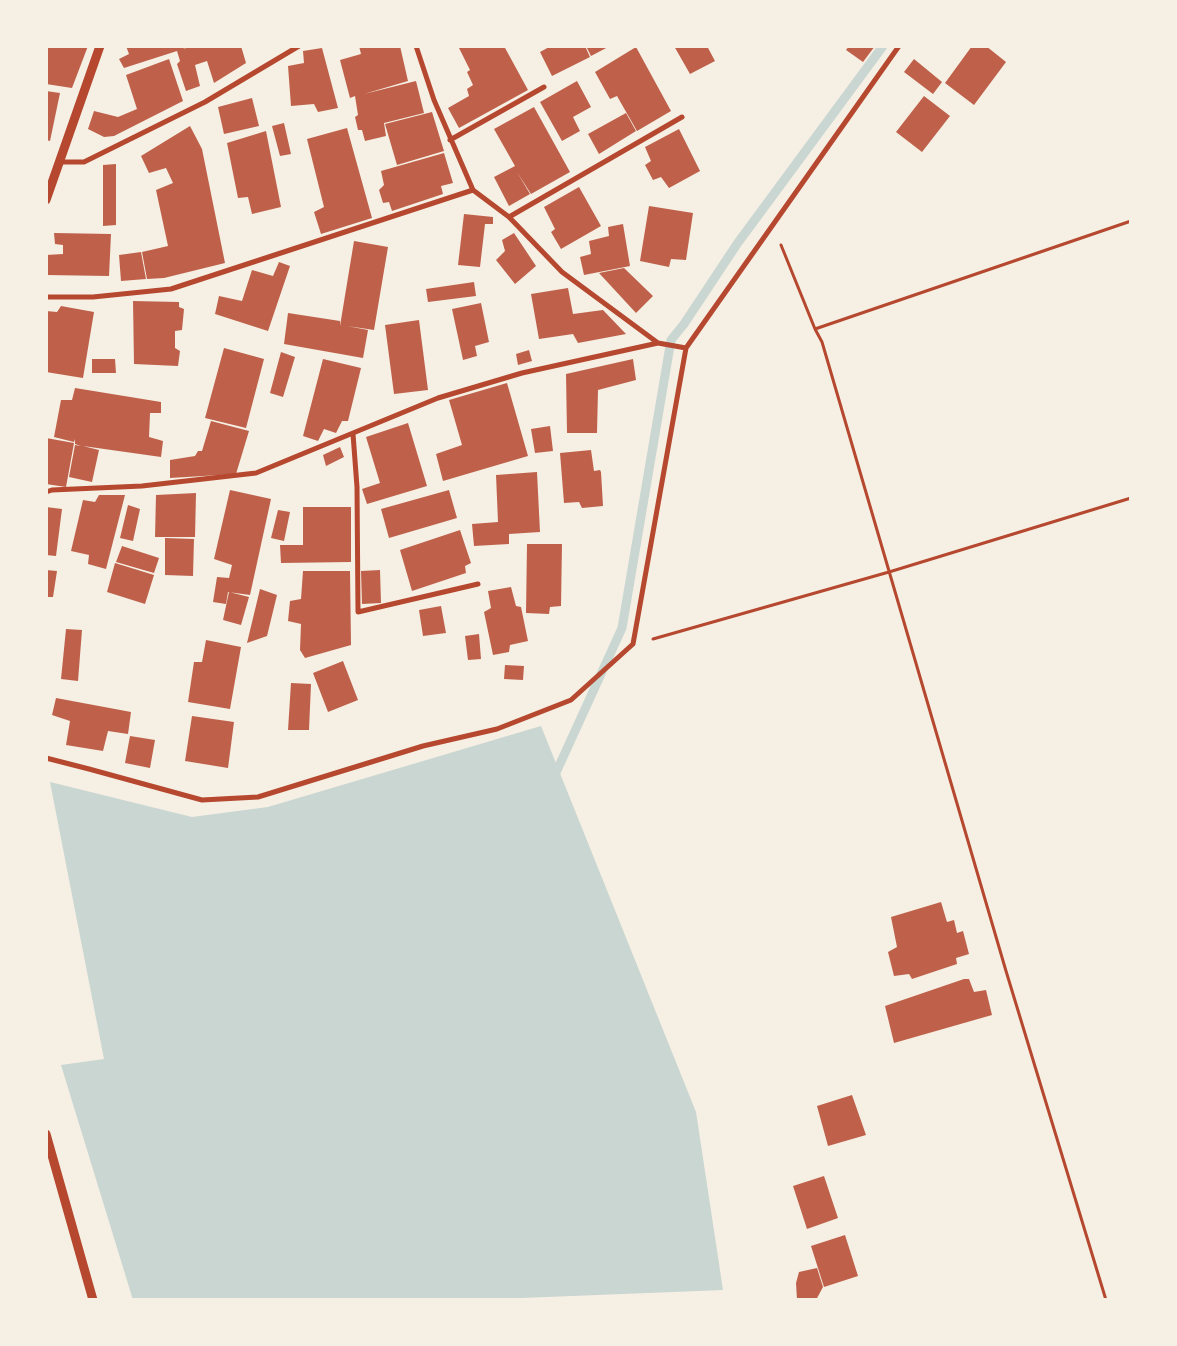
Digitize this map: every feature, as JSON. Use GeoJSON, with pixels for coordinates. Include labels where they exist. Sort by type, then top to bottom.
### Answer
{"type":"FeatureCollection","features":[{"type":"Feature","properties":{"kind":"street"},"geometry":{"type":"LineString","coordinates":[[46,200],[48,189],[60,162],[100,46]]}},
{"type":"Feature","properties":{"kind":"street"},"geometry":{"type":"LineString","coordinates":[[60,162],[84,162],[204,102],[299,46]]}},
{"type":"Feature","properties":{"kind":"street"},"geometry":{"type":"LineString","coordinates":[[416,46],[434,100],[473,190],[509,218],[562,272],[658,343]]}},
{"type":"Feature","properties":{"kind":"street"},"geometry":{"type":"LineString","coordinates":[[46,758],[202,800],[258,797],[423,746],[497,729],[571,700],[633,644],[686,348],[899,46]]}},
{"type":"Feature","properties":{"kind":"street"},"geometry":{"type":"LineString","coordinates":[[450,140],[544,88]]}},
{"type":"Feature","properties":{"kind":"street"},"geometry":{"type":"LineString","coordinates":[[509,218],[682,117]]}},
{"type":"Feature","properties":{"kind":"street"},"geometry":{"type":"LineString","coordinates":[[46,297],[92,297],[171,289],[473,190]]}},
{"type":"Feature","properties":{"kind":"street"},"geometry":{"type":"LineString","coordinates":[[46,492],[52,490],[142,486],[256,473],[438,398],[522,374],[658,343],[686,348]]}},
{"type":"Feature","properties":{"kind":"street"},"geometry":{"type":"LineString","coordinates":[[353,434],[358,487],[358,612],[478,584]]}},
{"type":"Feature","properties":{"kind":"street"},"geometry":{"type":"LineString","coordinates":[[46,1134],[93,1300]]}},
{"type":"Feature","properties":{"kind":"path"},"geometry":{"type":"LineString","coordinates":[[815,329],[1131,221]]}},
{"type":"Feature","properties":{"kind":"path"},"geometry":{"type":"LineString","coordinates":[[773,226],[822,342],[1006,972],[1106,1300]]}},
{"type":"Feature","properties":{"kind":"path"},"geometry":{"type":"LineString","coordinates":[[633,644],[889,572],[1131,498]]}},
{"type":"Feature","properties":{"kind":"shaded area"},"geometry":{"type":"Polygon","coordinates":[[[541,726],[696,1112],[723,1290],[471,1300],[133,1300],[61,1065],[104,1059],[50,782],[192,817],[268,807],[541,726]]]}},
{"type":"Feature","properties":{"kind":"building"},"geometry":{"type":"Polygon","coordinates":[[[46,46],[88,46],[72,88],[46,84],[46,46]]]}},
{"type":"Feature","properties":{"kind":"building"},"geometry":{"type":"Polygon","coordinates":[[[126,46],[189,46],[183,49],[193,46],[241,46],[246,63],[214,83],[207,61],[195,65],[200,86],[186,91],[177,64],[180,61],[177,51],[124,68],[119,59],[129,54],[126,46]]]}},
{"type":"Feature","properties":{"kind":"building"},"geometry":{"type":"Polygon","coordinates":[[[359,46],[400,46],[408,81],[364,94],[416,81],[424,113],[384,123],[386,136],[365,141],[362,130],[358,130],[355,117],[358,115],[355,96],[350,98],[340,60],[361,54],[359,46]]]}},
{"type":"Feature","properties":{"kind":"building"},"geometry":{"type":"Polygon","coordinates":[[[458,46],[504,46],[528,90],[459,128],[448,108],[469,96],[467,89],[473,85],[467,72],[470,70],[458,46]]]}},
{"type":"Feature","properties":{"kind":"building"},"geometry":{"type":"Polygon","coordinates":[[[551,46],[585,46],[590,57],[552,76],[540,52],[551,46]]]}},
{"type":"Feature","properties":{"kind":"building"},"geometry":{"type":"Polygon","coordinates":[[[586,46],[610,46],[591,56],[586,46]]]}},
{"type":"Feature","properties":{"kind":"building"},"geometry":{"type":"Polygon","coordinates":[[[674,46],[707,46],[715,61],[690,74],[674,46]]]}},
{"type":"Feature","properties":{"kind":"building"},"geometry":{"type":"Polygon","coordinates":[[[849,46],[875,46],[863,62],[846,50],[849,46]]]}},
{"type":"Feature","properties":{"kind":"building"},"geometry":{"type":"Polygon","coordinates":[[[972,46],[986,46],[1006,62],[974,105],[945,83],[972,46]]]}},
{"type":"Feature","properties":{"kind":"building"},"geometry":{"type":"Polygon","coordinates":[[[636,47],[671,111],[637,131],[617,96],[610,99],[595,72],[636,47]]]}},
{"type":"Feature","properties":{"kind":"building"},"geometry":{"type":"Polygon","coordinates":[[[322,48],[338,108],[318,112],[314,104],[291,106],[288,66],[304,63],[303,51],[322,48]]]}},
{"type":"Feature","properties":{"kind":"building"},"geometry":{"type":"Polygon","coordinates":[[[169,59],[183,101],[114,136],[104,137],[88,129],[94,111],[118,117],[137,109],[126,75],[169,59]]]}},
{"type":"Feature","properties":{"kind":"building"},"geometry":{"type":"Polygon","coordinates":[[[914,59],[942,82],[933,94],[904,72],[914,59]]]}},
{"type":"Feature","properties":{"kind":"building"},"geometry":{"type":"Polygon","coordinates":[[[577,81],[591,107],[573,117],[580,131],[562,141],[540,102],[577,81]]]}},
{"type":"Feature","properties":{"kind":"building"},"geometry":{"type":"Polygon","coordinates":[[[46,91],[60,93],[50,141],[46,140],[46,91]]]}},
{"type":"Feature","properties":{"kind":"building"},"geometry":{"type":"Polygon","coordinates":[[[924,96],[950,116],[922,152],[896,132],[924,96]]]}},
{"type":"Feature","properties":{"kind":"building"},"geometry":{"type":"Polygon","coordinates":[[[252,98],[259,126],[224,134],[218,107],[252,98]]]}},
{"type":"Feature","properties":{"kind":"building"},"geometry":{"type":"Polygon","coordinates":[[[534,107],[570,172],[531,194],[517,172],[530,194],[509,206],[494,177],[515,166],[494,129],[534,107]]]}},
{"type":"Feature","properties":{"kind":"building"},"geometry":{"type":"Polygon","coordinates":[[[432,112],[444,151],[397,165],[385,124],[432,112]]]}},
{"type":"Feature","properties":{"kind":"building"},"geometry":{"type":"Polygon","coordinates":[[[626,113],[636,131],[599,154],[588,134],[626,113]]]}},
{"type":"Feature","properties":{"kind":"building"},"geometry":{"type":"Polygon","coordinates":[[[284,123],[291,154],[280,156],[272,126],[284,123]]]}},
{"type":"Feature","properties":{"kind":"building"},"geometry":{"type":"Polygon","coordinates":[[[190,126],[202,149],[225,263],[164,278],[147,279],[142,252],[168,246],[156,190],[173,183],[166,168],[149,173],[141,156],[190,126]]]}},
{"type":"Feature","properties":{"kind":"building"},"geometry":{"type":"Polygon","coordinates":[[[347,128],[372,218],[321,234],[314,212],[324,207],[307,139],[347,128]]]}},
{"type":"Feature","properties":{"kind":"building"},"geometry":{"type":"Polygon","coordinates":[[[679,129],[700,171],[669,188],[661,177],[653,180],[645,165],[651,161],[645,147],[679,129]]]}},
{"type":"Feature","properties":{"kind":"building"},"geometry":{"type":"Polygon","coordinates":[[[266,131],[281,207],[252,214],[248,197],[238,198],[227,143],[266,131]]]}},
{"type":"Feature","properties":{"kind":"building"},"geometry":{"type":"Polygon","coordinates":[[[444,153],[453,183],[441,186],[443,194],[392,211],[389,202],[383,203],[379,190],[384,185],[381,171],[444,153]]]}},
{"type":"Feature","properties":{"kind":"building"},"geometry":{"type":"Polygon","coordinates":[[[116,164],[116,225],[103,226],[103,165],[116,164]]]}},
{"type":"Feature","properties":{"kind":"building"},"geometry":{"type":"Polygon","coordinates":[[[579,187],[601,226],[561,249],[551,232],[555,229],[544,207],[579,187]]]}},
{"type":"Feature","properties":{"kind":"building"},"geometry":{"type":"Polygon","coordinates":[[[649,206],[693,213],[686,260],[671,259],[669,267],[640,261],[649,206]]]}},
{"type":"Feature","properties":{"kind":"building"},"geometry":{"type":"Polygon","coordinates":[[[464,214],[493,217],[493,224],[485,224],[480,267],[458,265],[464,214]]]}},
{"type":"Feature","properties":{"kind":"building"},"geometry":{"type":"Polygon","coordinates":[[[623,224],[630,266],[584,275],[580,257],[591,254],[589,241],[609,236],[608,227],[623,224]]]}},
{"type":"Feature","properties":{"kind":"building"},"geometry":{"type":"Polygon","coordinates":[[[54,233],[111,234],[109,276],[46,275],[46,255],[63,254],[63,245],[55,244],[54,233]]]}},
{"type":"Feature","properties":{"kind":"building"},"geometry":{"type":"Polygon","coordinates":[[[514,233],[536,266],[515,284],[496,260],[505,251],[502,240],[514,233]]]}},
{"type":"Feature","properties":{"kind":"building"},"geometry":{"type":"Polygon","coordinates":[[[354,241],[388,247],[374,330],[347,326],[368,330],[363,358],[284,344],[288,313],[340,321],[340,326],[354,241]]]}},
{"type":"Feature","properties":{"kind":"building"},"geometry":{"type":"Polygon","coordinates":[[[141,252],[146,279],[121,281],[119,255],[141,252]]]}},
{"type":"Feature","properties":{"kind":"building"},"geometry":{"type":"Polygon","coordinates":[[[279,262],[290,266],[268,331],[215,314],[219,296],[242,301],[252,270],[273,276],[279,262]]]}},
{"type":"Feature","properties":{"kind":"building"},"geometry":{"type":"Polygon","coordinates":[[[624,268],[653,296],[636,313],[599,273],[624,268]]]}},
{"type":"Feature","properties":{"kind":"building"},"geometry":{"type":"Polygon","coordinates":[[[474,282],[476,296],[428,302],[426,289],[474,282]]]}},
{"type":"Feature","properties":{"kind":"building"},"geometry":{"type":"Polygon","coordinates":[[[568,288],[573,314],[603,310],[626,334],[578,343],[573,334],[539,339],[531,294],[568,288]]]}},
{"type":"Feature","properties":{"kind":"building"},"geometry":{"type":"Polygon","coordinates":[[[133,301],[179,302],[179,307],[184,309],[182,330],[175,331],[175,348],[180,351],[178,366],[134,364],[133,301]]]}},
{"type":"Feature","properties":{"kind":"building"},"geometry":{"type":"Polygon","coordinates":[[[481,303],[489,342],[475,346],[477,356],[463,360],[452,309],[481,303]]]}},
{"type":"Feature","properties":{"kind":"building"},"geometry":{"type":"Polygon","coordinates":[[[61,306],[94,312],[83,378],[46,372],[46,311],[57,312],[61,306]]]}},
{"type":"Feature","properties":{"kind":"building"},"geometry":{"type":"Polygon","coordinates":[[[419,320],[428,390],[394,394],[385,325],[419,320]]]}},
{"type":"Feature","properties":{"kind":"building"},"geometry":{"type":"Polygon","coordinates":[[[224,348],[264,359],[246,428],[205,418],[224,348]]]}},
{"type":"Feature","properties":{"kind":"building"},"geometry":{"type":"Polygon","coordinates":[[[529,350],[532,361],[518,365],[516,354],[529,350]]]}},
{"type":"Feature","properties":{"kind":"building"},"geometry":{"type":"Polygon","coordinates":[[[281,352],[295,357],[283,397],[270,393],[281,352]]]}},
{"type":"Feature","properties":{"kind":"building"},"geometry":{"type":"Polygon","coordinates":[[[92,359],[115,359],[116,373],[92,373],[92,359]]]}},
{"type":"Feature","properties":{"kind":"building"},"geometry":{"type":"Polygon","coordinates":[[[323,359],[361,368],[348,421],[342,421],[336,433],[324,429],[318,441],[303,436],[323,359]]]}},
{"type":"Feature","properties":{"kind":"building"},"geometry":{"type":"Polygon","coordinates":[[[633,359],[636,380],[598,390],[597,433],[567,433],[566,374],[633,359]]]}},
{"type":"Feature","properties":{"kind":"building"},"geometry":{"type":"Polygon","coordinates":[[[507,383],[528,456],[443,481],[436,454],[462,445],[449,400],[507,383]]]}},
{"type":"Feature","properties":{"kind":"building"},"geometry":{"type":"Polygon","coordinates":[[[75,388],[161,402],[161,413],[150,413],[149,437],[163,441],[161,457],[83,446],[99,450],[92,482],[69,477],[75,445],[81,446],[75,444],[75,439],[74,442],[54,437],[61,400],[72,400],[75,388]]]}},
{"type":"Feature","properties":{"kind":"building"},"geometry":{"type":"Polygon","coordinates":[[[211,421],[249,431],[236,474],[170,478],[170,460],[195,456],[198,451],[202,451],[211,421]]]}},
{"type":"Feature","properties":{"kind":"building"},"geometry":{"type":"Polygon","coordinates":[[[408,423],[427,486],[367,504],[362,489],[380,483],[366,437],[408,423]]]}},
{"type":"Feature","properties":{"kind":"building"},"geometry":{"type":"Polygon","coordinates":[[[550,426],[553,451],[535,453],[531,429],[550,426]]]}},
{"type":"Feature","properties":{"kind":"building"},"geometry":{"type":"Polygon","coordinates":[[[46,438],[74,443],[66,487],[46,484],[46,438]]]}},
{"type":"Feature","properties":{"kind":"building"},"geometry":{"type":"Polygon","coordinates":[[[340,447],[344,457],[326,466],[323,455],[340,447]]]}},
{"type":"Feature","properties":{"kind":"building"},"geometry":{"type":"Polygon","coordinates":[[[591,450],[594,471],[600,470],[601,472],[603,506],[582,508],[579,502],[564,503],[560,453],[591,450]]]}},
{"type":"Feature","properties":{"kind":"building"},"geometry":{"type":"Polygon","coordinates":[[[537,472],[540,532],[509,534],[509,544],[474,546],[472,524],[498,522],[496,475],[537,472]]]}},
{"type":"Feature","properties":{"kind":"building"},"geometry":{"type":"Polygon","coordinates":[[[230,490],[271,499],[250,595],[228,592],[226,604],[213,602],[217,577],[229,578],[232,565],[214,559],[230,490]]]}},
{"type":"Feature","properties":{"kind":"building"},"geometry":{"type":"Polygon","coordinates":[[[449,490],[457,518],[389,538],[381,509],[449,490]]]}},
{"type":"Feature","properties":{"kind":"building"},"geometry":{"type":"Polygon","coordinates":[[[196,493],[195,537],[155,537],[156,495],[196,493]]]}},
{"type":"Feature","properties":{"kind":"building"},"geometry":{"type":"Polygon","coordinates":[[[99,495],[125,495],[106,569],[88,564],[89,555],[71,551],[83,500],[95,502],[99,495]]]}},
{"type":"Feature","properties":{"kind":"building"},"geometry":{"type":"Polygon","coordinates":[[[128,505],[140,509],[133,541],[120,538],[128,505]]]}},
{"type":"Feature","properties":{"kind":"building"},"geometry":{"type":"Polygon","coordinates":[[[46,507],[62,509],[56,556],[46,555],[46,507]]]}},
{"type":"Feature","properties":{"kind":"building"},"geometry":{"type":"Polygon","coordinates":[[[303,507],[351,507],[351,562],[281,563],[280,545],[303,545],[303,507]]]}},
{"type":"Feature","properties":{"kind":"building"},"geometry":{"type":"Polygon","coordinates":[[[278,510],[290,512],[284,541],[271,538],[278,510]]]}},
{"type":"Feature","properties":{"kind":"building"},"geometry":{"type":"Polygon","coordinates":[[[460,530],[471,563],[465,566],[466,573],[412,591],[400,550],[460,530]]]}},
{"type":"Feature","properties":{"kind":"building"},"geometry":{"type":"Polygon","coordinates":[[[165,538],[194,539],[193,576],[165,575],[165,538]]]}},
{"type":"Feature","properties":{"kind":"building"},"geometry":{"type":"Polygon","coordinates":[[[527,544],[562,544],[561,606],[550,607],[549,614],[526,613],[527,544]]]}},
{"type":"Feature","properties":{"kind":"building"},"geometry":{"type":"Polygon","coordinates":[[[122,546],[159,558],[154,573],[116,562],[122,546]]]}},
{"type":"Feature","properties":{"kind":"building"},"geometry":{"type":"Polygon","coordinates":[[[115,563],[154,575],[145,604],[107,592],[115,563]]]}},
{"type":"Feature","properties":{"kind":"building"},"geometry":{"type":"Polygon","coordinates":[[[46,570],[57,571],[53,597],[46,597],[46,570]]]}},
{"type":"Feature","properties":{"kind":"building"},"geometry":{"type":"Polygon","coordinates":[[[380,570],[381,603],[362,604],[361,571],[380,570]]]}},
{"type":"Feature","properties":{"kind":"building"},"geometry":{"type":"Polygon","coordinates":[[[303,571],[350,571],[351,645],[305,658],[300,650],[301,624],[288,621],[290,601],[301,599],[303,571]]]}},
{"type":"Feature","properties":{"kind":"building"},"geometry":{"type":"Polygon","coordinates":[[[511,587],[516,606],[521,607],[528,641],[510,645],[509,652],[493,655],[484,612],[491,608],[488,591],[511,587]]]}},
{"type":"Feature","properties":{"kind":"building"},"geometry":{"type":"Polygon","coordinates":[[[260,589],[277,595],[267,636],[247,643],[260,589]]]}},
{"type":"Feature","properties":{"kind":"building"},"geometry":{"type":"Polygon","coordinates":[[[229,592],[249,597],[241,625],[223,620],[229,592]]]}},
{"type":"Feature","properties":{"kind":"building"},"geometry":{"type":"Polygon","coordinates":[[[441,606],[446,633],[423,636],[419,610],[441,606]]]}},
{"type":"Feature","properties":{"kind":"building"},"geometry":{"type":"Polygon","coordinates":[[[66,629],[82,630],[78,681],[61,679],[66,629]]]}},
{"type":"Feature","properties":{"kind":"building"},"geometry":{"type":"Polygon","coordinates":[[[479,634],[481,659],[468,660],[465,636],[479,634]]]}},
{"type":"Feature","properties":{"kind":"building"},"geometry":{"type":"Polygon","coordinates":[[[206,640],[241,647],[230,709],[188,702],[194,662],[202,662],[206,640]]]}},
{"type":"Feature","properties":{"kind":"building"},"geometry":{"type":"Polygon","coordinates":[[[343,661],[358,700],[328,712],[313,673],[343,661]]]}},
{"type":"Feature","properties":{"kind":"building"},"geometry":{"type":"Polygon","coordinates":[[[505,665],[524,666],[523,680],[504,679],[505,665]]]}},
{"type":"Feature","properties":{"kind":"building"},"geometry":{"type":"Polygon","coordinates":[[[291,683],[311,684],[309,730],[288,730],[291,683]]]}},
{"type":"Feature","properties":{"kind":"building"},"geometry":{"type":"Polygon","coordinates":[[[56,698],[131,712],[128,734],[108,731],[103,751],[66,745],[70,721],[52,715],[56,698]]]}},
{"type":"Feature","properties":{"kind":"building"},"geometry":{"type":"Polygon","coordinates":[[[192,716],[234,722],[228,768],[185,761],[192,716]]]}},
{"type":"Feature","properties":{"kind":"building"},"geometry":{"type":"Polygon","coordinates":[[[130,736],[155,740],[150,768],[125,763],[130,736]]]}},
{"type":"Feature","properties":{"kind":"building"},"geometry":{"type":"Polygon","coordinates":[[[941,902],[947,922],[954,920],[957,933],[963,931],[969,954],[956,958],[957,964],[912,979],[909,974],[894,976],[888,952],[897,947],[891,917],[941,902]]]}},
{"type":"Feature","properties":{"kind":"building"},"geometry":{"type":"Polygon","coordinates":[[[964,979],[969,979],[974,992],[986,990],[992,1015],[894,1043],[885,1006],[964,979]]]}},
{"type":"Feature","properties":{"kind":"building"},"geometry":{"type":"Polygon","coordinates":[[[852,1095],[866,1135],[828,1146],[817,1106],[852,1095]]]}},
{"type":"Feature","properties":{"kind":"building"},"geometry":{"type":"Polygon","coordinates":[[[824,1176],[838,1218],[807,1229],[793,1186],[824,1176]]]}},
{"type":"Feature","properties":{"kind":"building"},"geometry":{"type":"Polygon","coordinates":[[[845,1235],[858,1276],[824,1287],[811,1246],[845,1235]]]}},
{"type":"Feature","properties":{"kind":"building"},"geometry":{"type":"Polygon","coordinates":[[[817,1268],[823,1287],[816,1300],[797,1300],[796,1283],[799,1272],[817,1268]]]}},
{"type":"Feature","properties":{"kind":"waterway"},"geometry":{"type":"LineString","coordinates":[[554,777],[622,628],[671,340],[684,324],[737,244],[883,46]]}}]}
